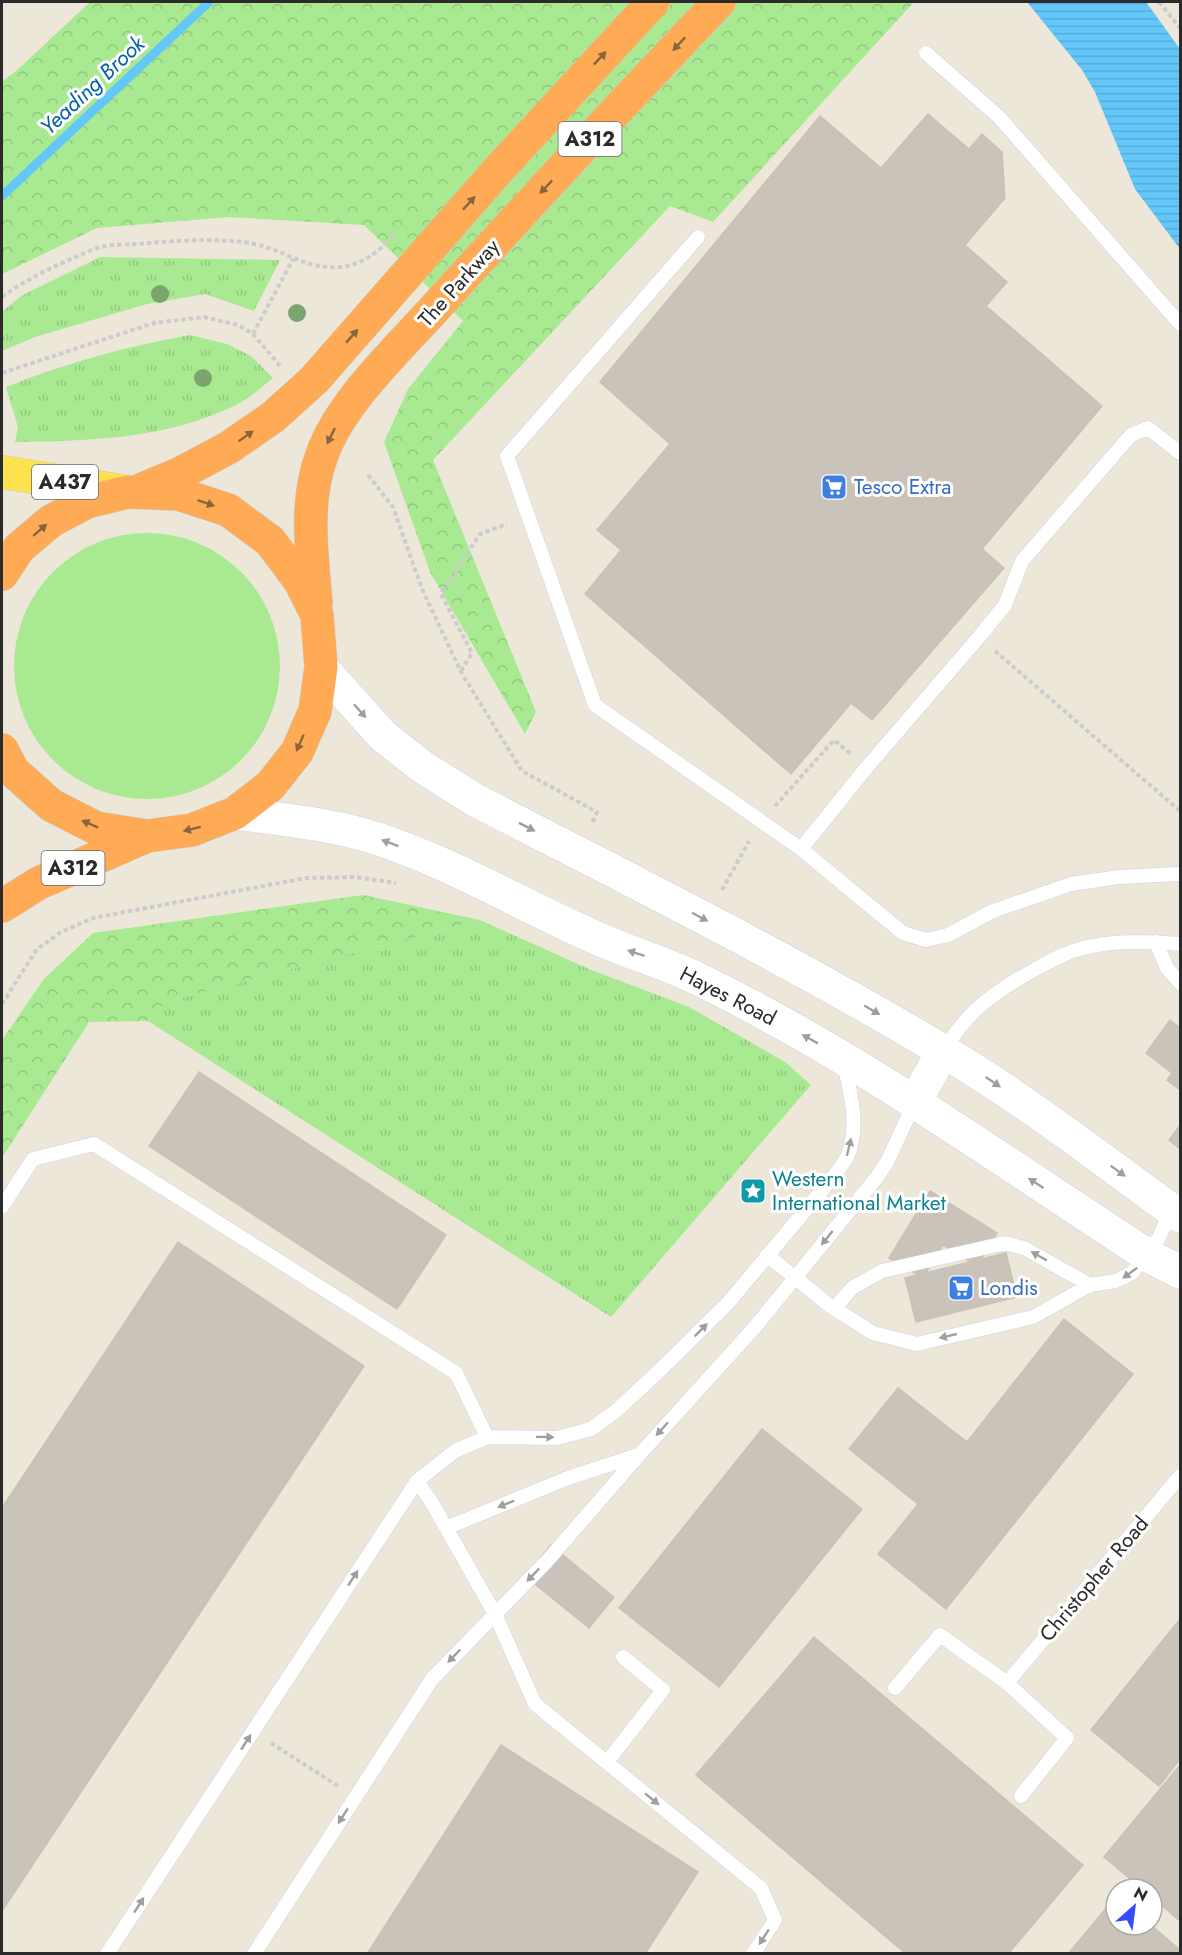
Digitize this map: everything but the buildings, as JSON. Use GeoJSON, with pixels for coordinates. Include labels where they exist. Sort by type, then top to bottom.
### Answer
{"type":"FeatureCollection","features":[{"type":"Feature","properties":{"kind":"highway","name":"A312"},"geometry":{"type":"LineString","coordinates":[[133,491],[179,474],[228,448],[273,417],[314,380],[430,246],[653,2]]}},
{"type":"Feature","properties":{"kind":"highway","name":"The Parkway"},"geometry":{"type":"LineString","coordinates":[[147,836],[192,830],[235,813],[270,786],[297,752],[315,711],[321,667],[311,533],[312,493],[321,455],[339,419],[462,278],[719,2]]}},
{"type":"Feature","properties":{"kind":"highway"},"geometry":{"type":"LineString","coordinates":[[2,574],[19,548],[51,521],[87,502],[133,491],[179,494],[228,510],[270,541],[300,581],[317,615]]}},
{"type":"Feature","properties":{"kind":"highway"},"geometry":{"type":"LineString","coordinates":[[2,750],[13,771],[51,805],[96,828],[147,836]]}},
{"type":"Feature","properties":{"kind":"highway","name":"A312"},"geometry":{"type":"LineString","coordinates":[[2,906],[39,883],[147,836]]}},
{"type":"Feature","properties":{"kind":"main road","name":"A437"},"geometry":{"type":"LineString","coordinates":[[2,472],[133,491]]}},
{"type":"Feature","properties":{"kind":"street"},"geometry":{"type":"LineString","coordinates":[[321,667],[383,736],[424,768],[466,795],[827,984],[943,1051],[1036,1112],[1173,1211]]}},
{"type":"Feature","properties":{"kind":"street","name":"Hayes Road"},"geometry":{"type":"LineString","coordinates":[[235,813],[340,828],[381,840],[445,864],[601,940],[695,977],[842,1057],[915,1102],[1148,1255],[1180,1272]]}},
{"type":"Feature","properties":{"kind":"street"},"geometry":{"type":"LineString","coordinates":[[915,1102],[943,1051]]}},
{"type":"Feature","properties":{"kind":"lane"},"geometry":{"type":"LineString","coordinates":[[926,52],[999,117],[1180,324]]}},
{"type":"Feature","properties":{"kind":"lane"},"geometry":{"type":"LineString","coordinates":[[698,237],[507,456],[595,705],[801,849],[903,933],[926,940],[948,935],[993,911],[1071,884],[1119,877],[1180,874]]}},
{"type":"Feature","properties":{"kind":"lane"},"geometry":{"type":"LineString","coordinates":[[801,849],[867,768],[980,637],[1005,605],[1022,561],[1131,435],[1148,428],[1180,453]]}},
{"type":"Feature","properties":{"kind":"lane"},"geometry":{"type":"LineString","coordinates":[[943,1051],[973,1011],[988,999],[1064,954],[1121,942],[1180,944]]}},
{"type":"Feature","properties":{"kind":"lane"},"geometry":{"type":"LineString","coordinates":[[1156,942],[1167,968],[1180,983]]}},
{"type":"Feature","properties":{"kind":"lane"},"geometry":{"type":"LineString","coordinates":[[107,1953],[417,1481],[455,1451],[487,1437],[557,1437],[591,1429],[616,1411],[728,1303],[835,1175],[848,1154],[853,1130],[851,1092],[842,1057]]}},
{"type":"Feature","properties":{"kind":"lane"},"geometry":{"type":"LineString","coordinates":[[254,1953],[432,1679],[547,1562],[640,1454],[755,1327],[887,1162],[915,1102]]}},
{"type":"Feature","properties":{"kind":"lane"},"geometry":{"type":"LineString","coordinates":[[2,1207],[33,1159],[94,1144],[456,1374],[487,1437]]}},
{"type":"Feature","properties":{"kind":"lane"},"geometry":{"type":"LineString","coordinates":[[767,1255],[834,1309],[873,1333],[917,1344],[1033,1317],[1090,1285],[1116,1281],[1132,1274],[1148,1255],[1173,1211]]}},
{"type":"Feature","properties":{"kind":"lane"},"geometry":{"type":"LineString","coordinates":[[834,1309],[852,1288],[882,1271],[1005,1242],[1024,1248],[1090,1285]]}},
{"type":"Feature","properties":{"kind":"lane"},"geometry":{"type":"LineString","coordinates":[[446,1528],[568,1478],[640,1454]]}},
{"type":"Feature","properties":{"kind":"lane","name":"Christopher Road"},"geometry":{"type":"LineString","coordinates":[[1007,1683],[1180,1476]]}},
{"type":"Feature","properties":{"kind":"lane"},"geometry":{"type":"LineString","coordinates":[[417,1481],[495,1614],[535,1704],[761,1888],[775,1920],[753,1953]]}},
{"type":"Feature","properties":{"kind":"lane"},"geometry":{"type":"LineString","coordinates":[[895,1688],[940,1635],[1007,1683],[1067,1738],[1021,1796]]}},
{"type":"Feature","properties":{"kind":"lane"},"geometry":{"type":"LineString","coordinates":[[607,1762],[663,1690],[623,1657]]}},
{"type":"Feature","properties":{"kind":"path"},"geometry":{"type":"LineString","coordinates":[[1159,2],[1180,28]]}},
{"type":"Feature","properties":{"kind":"path"},"geometry":{"type":"LineString","coordinates":[[2,297],[17,286],[59,264],[100,247],[220,240],[257,244],[293,259],[320,266],[338,267],[360,263],[374,255],[403,226]]}},
{"type":"Feature","properties":{"kind":"path"},"geometry":{"type":"LineString","coordinates":[[253,334],[293,259]]}},
{"type":"Feature","properties":{"kind":"path"},"geometry":{"type":"LineString","coordinates":[[2,372],[154,323],[204,317],[238,325],[253,334],[285,372]]}},
{"type":"Feature","properties":{"kind":"path"},"geometry":{"type":"LineString","coordinates":[[368,474],[393,507],[422,589],[461,672],[522,771],[597,812],[594,821]]}},
{"type":"Feature","properties":{"kind":"path"},"geometry":{"type":"LineString","coordinates":[[461,672],[472,653],[441,594],[480,534],[528,516]]}},
{"type":"Feature","properties":{"kind":"path"},"geometry":{"type":"LineString","coordinates":[[980,637],[1180,811]]}},
{"type":"Feature","properties":{"kind":"path"},"geometry":{"type":"LineString","coordinates":[[722,890],[762,821],[834,740],[867,768]]}},
{"type":"Feature","properties":{"kind":"path"},"geometry":{"type":"LineString","coordinates":[[2,1004],[37,949],[61,932],[93,918],[306,878],[355,877],[402,883]]}},
{"type":"Feature","properties":{"kind":"path"},"geometry":{"type":"LineString","coordinates":[[253,1731],[355,1797]]}},
{"type":"Feature","properties":{"kind":"green space"},"geometry":{"type":"Polygon","coordinates":[[[90,2],[914,2],[713,222],[670,206],[433,460],[536,712],[525,734],[430,572],[384,442],[408,389],[463,321],[364,225],[229,217],[97,228],[2,274],[2,81],[15,72],[90,2]]]}},
{"type":"Feature","properties":{"kind":"green space"},"geometry":{"type":"Polygon","coordinates":[[[100,257],[280,260],[254,311],[205,294],[147,304],[35,337],[2,351],[2,312],[21,296],[100,257]]]}},
{"type":"Feature","properties":{"kind":"green space"},"geometry":{"type":"Polygon","coordinates":[[[190,335],[227,344],[251,356],[273,378],[241,402],[183,425],[99,439],[15,442],[18,427],[6,387],[97,356],[190,335]]]}},
{"type":"Feature","properties":{"kind":"green space"},"geometry":{"type":"Polygon","coordinates":[[[147,533],[173,536],[198,543],[221,556],[241,572],[257,592],[270,615],[277,640],[280,666],[277,692],[270,717],[257,740],[241,760],[221,776],[198,789],[173,796],[147,799],[121,796],[96,789],[73,776],[53,760],[37,740],[24,717],[17,692],[14,666],[17,640],[24,615],[37,592],[53,572],[73,556],[96,543],[121,536],[147,533]]]}},
{"type":"Feature","properties":{"kind":"green space"},"geometry":{"type":"Polygon","coordinates":[[[363,895],[480,920],[165,1002],[148,1021],[89,1022],[2,1158],[2,1040],[44,979],[93,933],[363,895]]]}},
{"type":"Feature","properties":{"kind":"green space"},"geometry":{"type":"Polygon","coordinates":[[[480,920],[589,969],[689,1007],[785,1062],[811,1085],[611,1317],[148,1021],[165,1002],[480,920]]]}},
{"type":"Feature","properties":{"kind":"water"},"geometry":{"type":"Polygon","coordinates":[[[1027,2],[1146,2],[1180,49],[1180,249],[1135,189],[1095,92],[1082,70],[1027,2]]]}},
{"type":"Feature","properties":{"kind":"waterway","name":"Yeading Brook"},"geometry":{"type":"LineString","coordinates":[[2,196],[209,2]]}},
{"type":"Feature","properties":{"kind":"place","name":"Tesco Extra"},"geometry":{"type":"Point","coordinates":[834,487]}},
{"type":"Feature","properties":{"kind":"place","name":"Western International Market"},"geometry":{"type":"Point","coordinates":[753,1191]}},
{"type":"Feature","properties":{"kind":"place","name":"Londis"},"geometry":{"type":"Point","coordinates":[961,1288]}}]}
